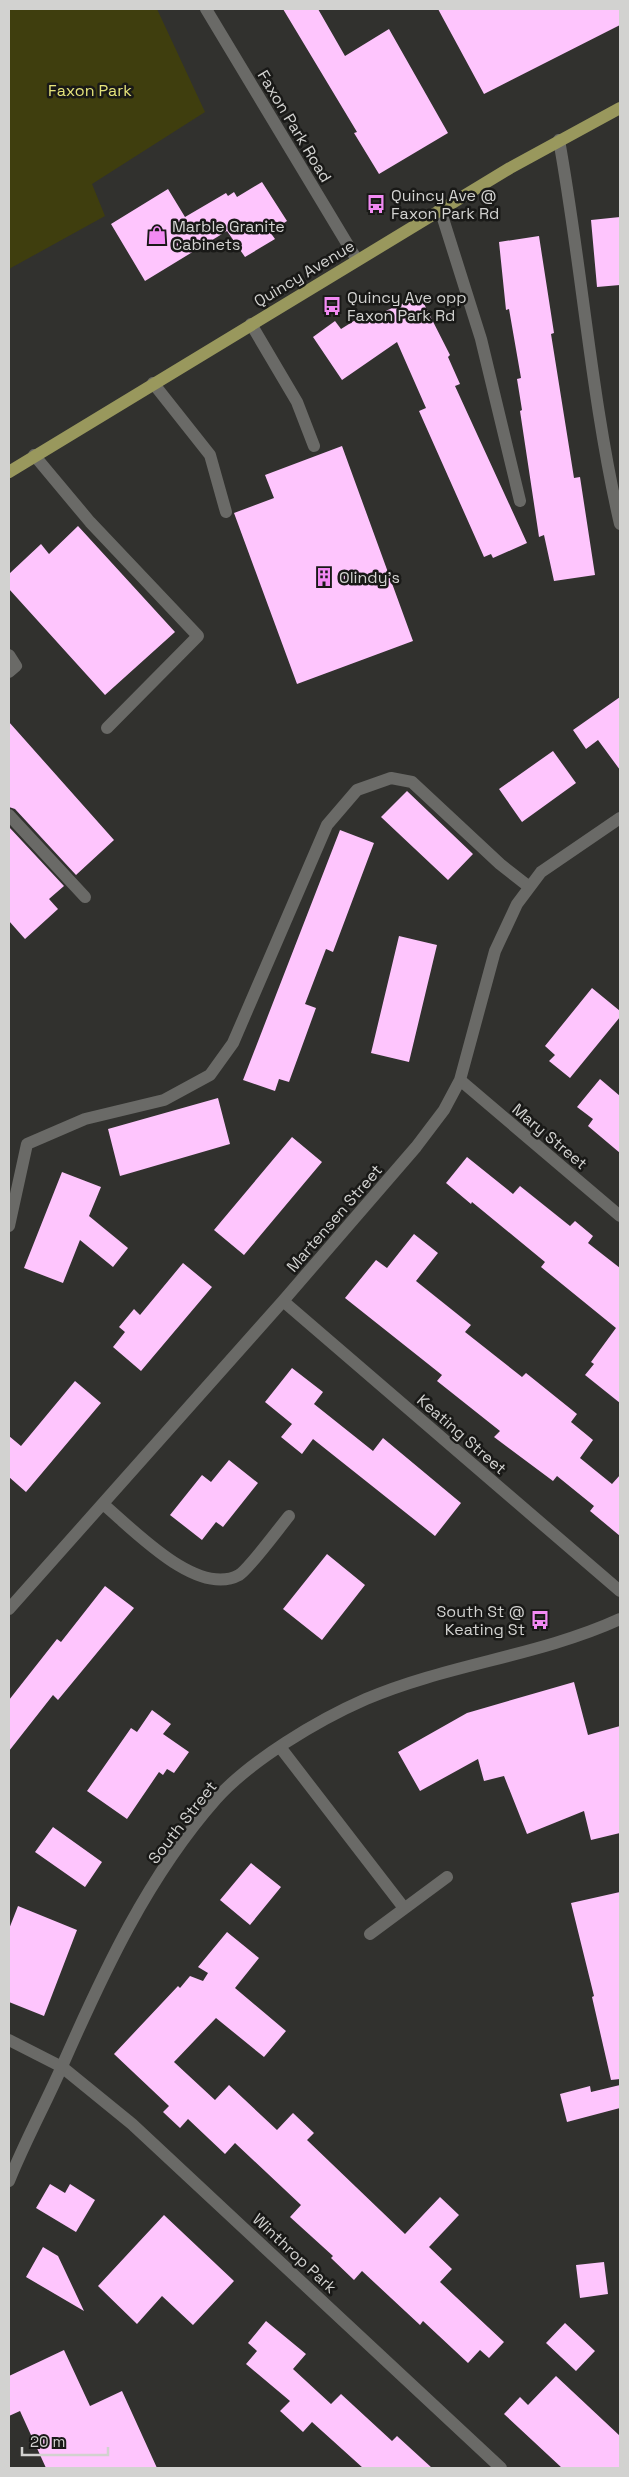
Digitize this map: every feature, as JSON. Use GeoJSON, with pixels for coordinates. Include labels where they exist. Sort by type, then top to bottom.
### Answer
{"type":"FeatureCollection","features":[{"type":"Feature","properties":{"kind":"main road","name":"Quincy Avenue"},"geometry":{"type":"LineString","coordinates":[[9,472],[440,210],[559,140],[620,108]]}},
{"type":"Feature","properties":{"kind":"street","name":"Faxon Park Road"},"geometry":{"type":"LineString","coordinates":[[206,9],[357,260]]}},
{"type":"Feature","properties":{"kind":"street"},"geometry":{"type":"LineString","coordinates":[[559,140],[569,195],[596,384],[620,524]]}},
{"type":"Feature","properties":{"kind":"street"},"geometry":{"type":"LineString","coordinates":[[440,210],[481,339],[520,501]]}},
{"type":"Feature","properties":{"kind":"street"},"geometry":{"type":"LineString","coordinates":[[251,324],[296,402],[314,446]]}},
{"type":"Feature","properties":{"kind":"street"},"geometry":{"type":"LineString","coordinates":[[153,383],[210,455],[226,512]]}},
{"type":"Feature","properties":{"kind":"street"},"geometry":{"type":"LineString","coordinates":[[34,456],[90,522],[198,636],[107,728]]}},
{"type":"Feature","properties":{"kind":"street"},"geometry":{"type":"LineString","coordinates":[[9,655],[16,666],[9,672]]}},
{"type":"Feature","properties":{"kind":"street"},"geometry":{"type":"LineString","coordinates":[[9,1226],[27,1144],[85,1119],[164,1100],[210,1076],[232,1043],[327,825],[357,790],[391,778],[412,782],[500,864],[528,886]]}},
{"type":"Feature","properties":{"kind":"street"},"geometry":{"type":"LineString","coordinates":[[9,815],[84,897]]}},
{"type":"Feature","properties":{"kind":"street","name":"Martensen Street"},"geometry":{"type":"LineString","coordinates":[[9,1609],[284,1301],[416,1147],[444,1110],[460,1080],[495,951],[517,904],[528,886],[555,861],[620,818]]}},
{"type":"Feature","properties":{"kind":"street","name":"Mary Street"},"geometry":{"type":"LineString","coordinates":[[460,1080],[620,1216]]}},
{"type":"Feature","properties":{"kind":"street","name":"Keating Street"},"geometry":{"type":"LineString","coordinates":[[284,1301],[620,1591]]}},
{"type":"Feature","properties":{"kind":"street"},"geometry":{"type":"LineString","coordinates":[[103,1504],[170,1561],[212,1580],[227,1580],[241,1574],[289,1516]]}},
{"type":"Feature","properties":{"kind":"street","name":"South Street"},"geometry":{"type":"LineString","coordinates":[[9,2181],[98,1984],[142,1902],[180,1845],[217,1798],[258,1762],[314,1725],[367,1698],[434,1676],[519,1654],[598,1629],[620,1619]]}},
{"type":"Feature","properties":{"kind":"street"},"geometry":{"type":"LineString","coordinates":[[280,1748],[404,1908]]}},
{"type":"Feature","properties":{"kind":"street"},"geometry":{"type":"LineString","coordinates":[[370,1934],[447,1877]]}},
{"type":"Feature","properties":{"kind":"street","name":"Winthrop Park"},"geometry":{"type":"LineString","coordinates":[[9,2040],[62,2067],[132,2124],[501,2468]]}},
{"type":"Feature","properties":{"kind":"green space","name":"Faxon Park"},"geometry":{"type":"Polygon","coordinates":[[[9,9],[157,9],[205,112],[92,184],[105,216],[9,269],[9,9]]]}},
{"type":"Feature","properties":{"kind":"building"},"geometry":{"type":"Polygon","coordinates":[[[283,9],[318,9],[345,56],[389,29],[448,133],[379,174],[354,133],[357,132],[283,9]]]}},
{"type":"Feature","properties":{"kind":"building"},"geometry":{"type":"Polygon","coordinates":[[[438,9],[620,9],[620,25],[484,94],[438,9]]]}},
{"type":"Feature","properties":{"kind":"building"},"geometry":{"type":"Polygon","coordinates":[[[262,182],[287,221],[270,232],[275,239],[245,257],[227,231],[145,281],[111,224],[168,189],[185,217],[226,193],[228,196],[234,192],[237,197],[262,182]]]}},
{"type":"Feature","properties":{"kind":"building"},"geometry":{"type":"Polygon","coordinates":[[[620,217],[620,285],[597,287],[591,220],[620,217]]]}},
{"type":"Feature","properties":{"kind":"building"},"geometry":{"type":"Polygon","coordinates":[[[539,236],[554,333],[551,334],[574,478],[580,477],[595,575],[554,581],[544,535],[539,537],[520,411],[522,410],[517,379],[521,378],[509,309],[506,310],[499,242],[539,236]]]}},
{"type":"Feature","properties":{"kind":"building"},"geometry":{"type":"Polygon","coordinates":[[[420,296],[450,355],[448,357],[460,384],[455,386],[527,543],[493,558],[491,554],[484,557],[419,411],[426,408],[397,342],[342,380],[313,337],[335,321],[341,329],[357,319],[360,322],[420,296]]]}},
{"type":"Feature","properties":{"kind":"building","name":"Olindy's"},"geometry":{"type":"Polygon","coordinates":[[[342,446],[413,641],[297,684],[234,513],[274,498],[265,475],[342,446]]]}},
{"type":"Feature","properties":{"kind":"building"},"geometry":{"type":"Polygon","coordinates":[[[78,526],[175,632],[105,695],[9,589],[9,574],[41,544],[49,554],[78,526]]]}},
{"type":"Feature","properties":{"kind":"building"},"geometry":{"type":"Polygon","coordinates":[[[620,697],[620,770],[598,740],[586,749],[573,730],[620,697]]]}},
{"type":"Feature","properties":{"kind":"building"},"geometry":{"type":"Polygon","coordinates":[[[9,722],[114,840],[76,875],[15,809],[9,807],[9,722]]]}},
{"type":"Feature","properties":{"kind":"building"},"geometry":{"type":"Polygon","coordinates":[[[553,751],[576,783],[522,822],[499,789],[553,751]]]}},
{"type":"Feature","properties":{"kind":"building"},"geometry":{"type":"Polygon","coordinates":[[[407,791],[473,854],[448,880],[381,817],[407,791]]]}},
{"type":"Feature","properties":{"kind":"building"},"geometry":{"type":"Polygon","coordinates":[[[9,827],[64,886],[49,899],[58,909],[25,939],[9,921],[9,827]]]}},
{"type":"Feature","properties":{"kind":"building"},"geometry":{"type":"Polygon","coordinates":[[[340,830],[374,843],[333,952],[326,949],[305,1004],[316,1008],[289,1082],[279,1079],[275,1091],[243,1080],[340,830]]]}},
{"type":"Feature","properties":{"kind":"building"},"geometry":{"type":"Polygon","coordinates":[[[399,936],[437,945],[409,1062],[371,1053],[399,936]]]}},
{"type":"Feature","properties":{"kind":"building"},"geometry":{"type":"Polygon","coordinates":[[[592,988],[620,1011],[620,1017],[570,1078],[549,1061],[555,1055],[545,1046],[592,988]]]}},
{"type":"Feature","properties":{"kind":"building"},"geometry":{"type":"Polygon","coordinates":[[[600,1079],[620,1096],[620,1153],[588,1126],[593,1119],[577,1107],[600,1079]]]}},
{"type":"Feature","properties":{"kind":"building"},"geometry":{"type":"Polygon","coordinates":[[[218,1098],[230,1144],[120,1176],[108,1129],[218,1098]]]}},
{"type":"Feature","properties":{"kind":"building"},"geometry":{"type":"Polygon","coordinates":[[[292,1137],[322,1162],[244,1255],[214,1230],[292,1137]]]}},
{"type":"Feature","properties":{"kind":"building"},"geometry":{"type":"Polygon","coordinates":[[[467,1157],[513,1194],[520,1186],[570,1226],[575,1221],[593,1236],[588,1243],[620,1268],[620,1403],[585,1375],[594,1364],[591,1362],[616,1328],[541,1267],[545,1262],[446,1183],[467,1157]]]}},
{"type":"Feature","properties":{"kind":"building"},"geometry":{"type":"Polygon","coordinates":[[[62,1172],[101,1187],[89,1216],[128,1248],[113,1267],[80,1240],[63,1283],[24,1268],[62,1172]]]}},
{"type":"Feature","properties":{"kind":"building"},"geometry":{"type":"Polygon","coordinates":[[[414,1234],[438,1253],[416,1281],[471,1325],[465,1332],[522,1377],[526,1373],[577,1414],[571,1422],[593,1440],[580,1458],[612,1484],[620,1475],[620,1536],[590,1511],[594,1506],[557,1476],[553,1481],[494,1437],[500,1431],[437,1381],[442,1375],[345,1298],[376,1260],[387,1268],[414,1234]]]}},
{"type":"Feature","properties":{"kind":"building"},"geometry":{"type":"Polygon","coordinates":[[[183,1263],[212,1287],[141,1371],[113,1347],[125,1332],[119,1327],[134,1309],[140,1315],[183,1263]]]}},
{"type":"Feature","properties":{"kind":"building"},"geometry":{"type":"Polygon","coordinates":[[[292,1368],[323,1392],[314,1404],[373,1451],[383,1438],[461,1503],[435,1536],[313,1439],[302,1454],[281,1437],[292,1424],[265,1402],[292,1368]]]}},
{"type":"Feature","properties":{"kind":"building"},"geometry":{"type":"Polygon","coordinates":[[[75,1381],[101,1403],[26,1492],[9,1477],[9,1436],[21,1446],[75,1381]]]}},
{"type":"Feature","properties":{"kind":"building"},"geometry":{"type":"Polygon","coordinates":[[[229,1460],[258,1483],[223,1527],[216,1522],[202,1540],[170,1515],[202,1475],[211,1482],[229,1460]]]}},
{"type":"Feature","properties":{"kind":"building"},"geometry":{"type":"Polygon","coordinates":[[[327,1554],[365,1585],[322,1640],[283,1609],[327,1554]]]}},
{"type":"Feature","properties":{"kind":"building"},"geometry":{"type":"Polygon","coordinates":[[[105,1586],[134,1608],[58,1700],[53,1695],[9,1751],[9,1700],[57,1639],[61,1642],[105,1586]]]}},
{"type":"Feature","properties":{"kind":"building"},"geometry":{"type":"Polygon","coordinates":[[[574,1682],[588,1735],[620,1726],[620,1833],[591,1840],[584,1811],[527,1834],[504,1776],[484,1781],[478,1759],[420,1791],[398,1752],[467,1713],[574,1682]]]}},
{"type":"Feature","properties":{"kind":"building"},"geometry":{"type":"Polygon","coordinates":[[[152,1710],[171,1724],[163,1734],[189,1752],[174,1773],[167,1769],[163,1775],[159,1772],[127,1819],[87,1791],[131,1728],[137,1732],[152,1710]]]}},
{"type":"Feature","properties":{"kind":"building"},"geometry":{"type":"Polygon","coordinates":[[[53,1827],[102,1862],[85,1887],[35,1852],[53,1827]]]}},
{"type":"Feature","properties":{"kind":"building"},"geometry":{"type":"Polygon","coordinates":[[[251,1863],[281,1887],[250,1925],[220,1900],[251,1863]]]}},
{"type":"Feature","properties":{"kind":"building"},"geometry":{"type":"Polygon","coordinates":[[[620,1892],[620,2079],[611,2080],[592,1997],[594,1996],[571,1903],[620,1892]]]}},
{"type":"Feature","properties":{"kind":"building"},"geometry":{"type":"Polygon","coordinates":[[[18,1906],[77,1930],[44,2016],[9,2002],[9,1929],[18,1906]]]}},
{"type":"Feature","properties":{"kind":"building"},"geometry":{"type":"Polygon","coordinates":[[[227,1932],[259,1958],[235,1988],[286,2031],[264,2057],[216,2018],[174,2062],[215,2100],[229,2085],[277,2130],[293,2113],[314,2133],[307,2140],[405,2234],[440,2197],[459,2215],[429,2247],[452,2269],[440,2282],[504,2342],[489,2358],[480,2350],[468,2363],[423,2321],[420,2325],[362,2271],[354,2280],[331,2258],[333,2256],[290,2217],[301,2205],[235,2143],[225,2154],[188,2119],[180,2128],[163,2112],[169,2106],[114,2054],[178,1986],[180,1988],[190,1976],[203,1981],[208,1973],[198,1967],[227,1932]]]}},
{"type":"Feature","properties":{"kind":"building"},"geometry":{"type":"Polygon","coordinates":[[[620,2085],[620,2108],[567,2122],[560,2094],[590,2086],[591,2092],[620,2085]]]}},
{"type":"Feature","properties":{"kind":"building"},"geometry":{"type":"Polygon","coordinates":[[[50,2184],[65,2193],[70,2184],[95,2200],[76,2232],[36,2208],[50,2184]]]}},
{"type":"Feature","properties":{"kind":"building"},"geometry":{"type":"Polygon","coordinates":[[[164,2215],[234,2281],[193,2325],[162,2296],[137,2324],[98,2286],[164,2215]]]}},
{"type":"Feature","properties":{"kind":"building"},"geometry":{"type":"Polygon","coordinates":[[[43,2247],[58,2256],[84,2311],[26,2277],[43,2247]]]}},
{"type":"Feature","properties":{"kind":"building"},"geometry":{"type":"Polygon","coordinates":[[[604,2262],[608,2294],[580,2298],[576,2265],[604,2262]]]}},
{"type":"Feature","properties":{"kind":"building"},"geometry":{"type":"Polygon","coordinates":[[[266,2321],[306,2354],[293,2369],[331,2404],[341,2394],[392,2441],[397,2436],[432,2468],[363,2468],[312,2422],[303,2432],[280,2411],[290,2401],[246,2364],[257,2351],[248,2343],[266,2321]]]}},
{"type":"Feature","properties":{"kind":"building"},"geometry":{"type":"Polygon","coordinates":[[[565,2323],[595,2351],[576,2371],[546,2343],[565,2323]]]}},
{"type":"Feature","properties":{"kind":"building"},"geometry":{"type":"Polygon","coordinates":[[[64,2350],[90,2406],[122,2391],[157,2468],[46,2468],[20,2411],[9,2416],[9,2376],[64,2350]]]}},
{"type":"Feature","properties":{"kind":"building"},"geometry":{"type":"Polygon","coordinates":[[[556,2376],[620,2436],[620,2468],[562,2468],[504,2414],[520,2397],[528,2405],[556,2376]]]}},
{"type":"Feature","properties":{"kind":"place","name":"Quincy Ave @ Faxon Park Rd"},"geometry":{"type":"Point","coordinates":[376,204]}},
{"type":"Feature","properties":{"kind":"place","name":"Marble Granite Cabinets"},"geometry":{"type":"Point","coordinates":[157,235]}},
{"type":"Feature","properties":{"kind":"place","name":"Quincy Ave opp Faxon Park Rd"},"geometry":{"type":"Point","coordinates":[332,306]}},
{"type":"Feature","properties":{"kind":"place","name":"Olindy's"},"geometry":{"type":"Point","coordinates":[324,577]}},
{"type":"Feature","properties":{"kind":"place","name":"South St @ Keating St"},"geometry":{"type":"Point","coordinates":[540,1620]}}]}
